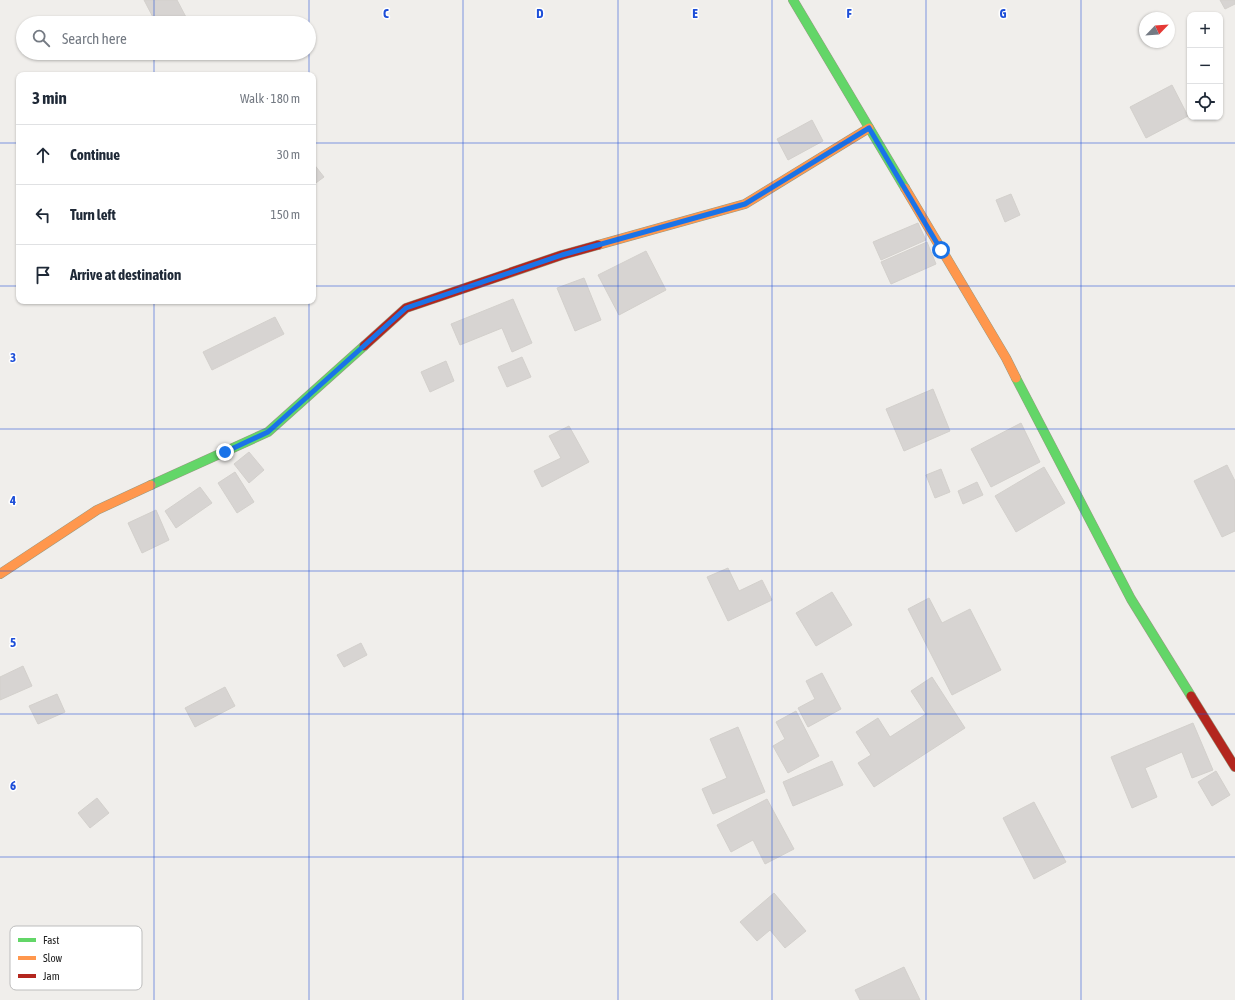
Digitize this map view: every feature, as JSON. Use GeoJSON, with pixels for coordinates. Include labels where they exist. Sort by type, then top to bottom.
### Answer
{"type":"FeatureCollection","features":[{"type":"Feature","properties":{"kind":"street"},"geometry":{"type":"LineString","coordinates":[[793,0],[1006,358],[1131,599],[1235,767]]}},
{"type":"Feature","properties":{"kind":"street"},"geometry":{"type":"LineString","coordinates":[[0,574],[97,510],[268,432],[406,308],[562,255],[745,204],[869,128]]}},
{"type":"Feature","properties":{"kind":"building"},"geometry":{"type":"Polygon","coordinates":[[[144,0],[177,0],[185,16],[152,16],[144,0]]]}},
{"type":"Feature","properties":{"kind":"building"},"geometry":{"type":"Polygon","coordinates":[[[1220,0],[1235,0],[1235,4],[1225,9],[1220,0]]]}},
{"type":"Feature","properties":{"kind":"building"},"geometry":{"type":"Polygon","coordinates":[[[1172,85],[1187,117],[1146,138],[1130,107],[1172,85]]]}},
{"type":"Feature","properties":{"kind":"building"},"geometry":{"type":"Polygon","coordinates":[[[812,120],[823,141],[788,160],[777,139],[812,120]]]}},
{"type":"Feature","properties":{"kind":"building"},"geometry":{"type":"Polygon","coordinates":[[[316,167],[324,177],[316,183],[316,167]]]}},
{"type":"Feature","properties":{"kind":"building"},"geometry":{"type":"Polygon","coordinates":[[[1011,194],[1020,215],[1005,222],[996,200],[1011,194]]]}},
{"type":"Feature","properties":{"kind":"building"},"geometry":{"type":"Polygon","coordinates":[[[918,223],[926,240],[881,260],[873,242],[918,223]]]}},
{"type":"Feature","properties":{"kind":"building"},"geometry":{"type":"Polygon","coordinates":[[[927,242],[936,264],[891,284],[881,262],[927,242]]]}},
{"type":"Feature","properties":{"kind":"building"},"geometry":{"type":"Polygon","coordinates":[[[646,251],[666,290],[619,315],[598,275],[646,251]]]}},
{"type":"Feature","properties":{"kind":"building"},"geometry":{"type":"Polygon","coordinates":[[[584,278],[601,320],[575,331],[557,288],[584,278]]]}},
{"type":"Feature","properties":{"kind":"building"},"geometry":{"type":"Polygon","coordinates":[[[513,299],[532,343],[512,352],[502,328],[460,345],[451,324],[513,299]]]}},
{"type":"Feature","properties":{"kind":"building"},"geometry":{"type":"Polygon","coordinates":[[[275,317],[284,334],[212,370],[203,352],[275,317]]]}},
{"type":"Feature","properties":{"kind":"building"},"geometry":{"type":"Polygon","coordinates":[[[522,357],[531,377],[507,387],[498,367],[522,357]]]}},
{"type":"Feature","properties":{"kind":"building"},"geometry":{"type":"Polygon","coordinates":[[[446,361],[454,381],[430,392],[421,372],[446,361]]]}},
{"type":"Feature","properties":{"kind":"building"},"geometry":{"type":"Polygon","coordinates":[[[933,389],[950,431],[904,451],[886,409],[933,389]]]}},
{"type":"Feature","properties":{"kind":"building"},"geometry":{"type":"Polygon","coordinates":[[[1021,423],[1040,462],[991,487],[971,449],[1021,423]]]}},
{"type":"Feature","properties":{"kind":"building"},"geometry":{"type":"Polygon","coordinates":[[[569,426],[589,462],[542,487],[534,471],[561,458],[549,436],[569,426]]]}},
{"type":"Feature","properties":{"kind":"building"},"geometry":{"type":"Polygon","coordinates":[[[249,452],[264,470],[249,483],[234,464],[249,452]]]}},
{"type":"Feature","properties":{"kind":"building"},"geometry":{"type":"Polygon","coordinates":[[[1227,465],[1235,481],[1235,531],[1222,537],[1194,481],[1227,465]]]}},
{"type":"Feature","properties":{"kind":"building"},"geometry":{"type":"Polygon","coordinates":[[[1044,467],[1065,503],[1016,532],[995,496],[1044,467]]]}},
{"type":"Feature","properties":{"kind":"building"},"geometry":{"type":"Polygon","coordinates":[[[941,469],[950,492],[935,498],[926,475],[941,469]]]}},
{"type":"Feature","properties":{"kind":"building"},"geometry":{"type":"Polygon","coordinates":[[[235,472],[254,502],[237,513],[218,483],[235,472]]]}},
{"type":"Feature","properties":{"kind":"building"},"geometry":{"type":"Polygon","coordinates":[[[977,482],[983,495],[963,504],[958,491],[977,482]]]}},
{"type":"Feature","properties":{"kind":"building"},"geometry":{"type":"Polygon","coordinates":[[[200,487],[212,503],[176,528],[165,511],[200,487]]]}},
{"type":"Feature","properties":{"kind":"building"},"geometry":{"type":"Polygon","coordinates":[[[156,510],[169,540],[142,553],[128,523],[156,510]]]}},
{"type":"Feature","properties":{"kind":"building"},"geometry":{"type":"Polygon","coordinates":[[[728,568],[739,591],[762,580],[772,600],[728,621],[707,577],[728,568]]]}},
{"type":"Feature","properties":{"kind":"building"},"geometry":{"type":"Polygon","coordinates":[[[832,592],[852,625],[816,646],[796,613],[832,592]]]}},
{"type":"Feature","properties":{"kind":"building"},"geometry":{"type":"Polygon","coordinates":[[[929,598],[942,623],[970,609],[1001,670],[952,695],[908,609],[929,598]]]}},
{"type":"Feature","properties":{"kind":"building"},"geometry":{"type":"Polygon","coordinates":[[[361,643],[367,655],[344,667],[337,655],[361,643]]]}},
{"type":"Feature","properties":{"kind":"building"},"geometry":{"type":"Polygon","coordinates":[[[23,666],[32,686],[0,700],[0,677],[23,666]]]}},
{"type":"Feature","properties":{"kind":"building"},"geometry":{"type":"Polygon","coordinates":[[[822,673],[841,709],[808,727],[798,708],[815,699],[806,681],[822,673]]]}},
{"type":"Feature","properties":{"kind":"building"},"geometry":{"type":"Polygon","coordinates":[[[932,677],[965,728],[874,787],[858,763],[871,755],[856,732],[878,718],[890,737],[926,714],[911,691],[932,677]]]}},
{"type":"Feature","properties":{"kind":"building"},"geometry":{"type":"Polygon","coordinates":[[[225,687],[235,706],[195,727],[185,708],[225,687]]]}},
{"type":"Feature","properties":{"kind":"building"},"geometry":{"type":"Polygon","coordinates":[[[57,694],[65,712],[38,724],[29,706],[57,694]]]}},
{"type":"Feature","properties":{"kind":"building"},"geometry":{"type":"Polygon","coordinates":[[[796,711],[819,756],[788,773],[773,746],[785,739],[776,722],[796,711]]]}},
{"type":"Feature","properties":{"kind":"building"},"geometry":{"type":"Polygon","coordinates":[[[1193,723],[1213,770],[1192,778],[1182,752],[1145,768],[1157,797],[1132,808],[1111,757],[1193,723]]]}},
{"type":"Feature","properties":{"kind":"building"},"geometry":{"type":"Polygon","coordinates":[[[738,727],[765,792],[713,814],[702,789],[727,778],[710,739],[738,727]]]}},
{"type":"Feature","properties":{"kind":"building"},"geometry":{"type":"Polygon","coordinates":[[[832,761],[843,785],[793,806],[783,782],[832,761]]]}},
{"type":"Feature","properties":{"kind":"building"},"geometry":{"type":"Polygon","coordinates":[[[1216,771],[1230,795],[1212,806],[1198,782],[1216,771]]]}},
{"type":"Feature","properties":{"kind":"building"},"geometry":{"type":"Polygon","coordinates":[[[97,798],[109,813],[90,828],[78,813],[97,798]]]}},
{"type":"Feature","properties":{"kind":"building"},"geometry":{"type":"Polygon","coordinates":[[[767,799],[794,849],[765,864],[753,840],[731,852],[717,825],[767,799]]]}},
{"type":"Feature","properties":{"kind":"building"},"geometry":{"type":"Polygon","coordinates":[[[1034,802],[1066,862],[1034,879],[1003,818],[1034,802]]]}},
{"type":"Feature","properties":{"kind":"building"},"geometry":{"type":"Polygon","coordinates":[[[774,893],[806,931],[785,948],[770,930],[757,941],[740,922],[774,893]]]}},
{"type":"Feature","properties":{"kind":"building"},"geometry":{"type":"Polygon","coordinates":[[[904,967],[920,1000],[860,1000],[855,990],[904,967]]]}},
{"type":"Feature","properties":{"kind":"traffic: fast"},"geometry":{"type":"LineString","coordinates":[[793,0],[905,188]]}},
{"type":"Feature","properties":{"kind":"traffic: fast"},"geometry":{"type":"LineString","coordinates":[[151,485],[268,432],[364,346]]}},
{"type":"Feature","properties":{"kind":"traffic: fast"},"geometry":{"type":"LineString","coordinates":[[1016,378],[1131,599],[1191,696]]}},
{"type":"Feature","properties":{"kind":"traffic: slow"},"geometry":{"type":"LineString","coordinates":[[598,245],[745,204],[869,128]]}},
{"type":"Feature","properties":{"kind":"traffic: slow"},"geometry":{"type":"LineString","coordinates":[[905,188],[1006,358],[1016,378]]}},
{"type":"Feature","properties":{"kind":"traffic: slow"},"geometry":{"type":"LineString","coordinates":[[0,574],[97,510],[151,485]]}},
{"type":"Feature","properties":{"kind":"traffic: jam"},"geometry":{"type":"LineString","coordinates":[[364,346],[406,308],[562,255],[598,245]]}},
{"type":"Feature","properties":{"kind":"traffic: jam"},"geometry":{"type":"LineString","coordinates":[[1191,696],[1235,767]]}},
{"type":"Feature","properties":{"kind":"route"},"geometry":{"type":"LineString","coordinates":[[225,452],[268,432],[406,308],[562,255],[745,204],[869,128],[941,250]]}}]}
